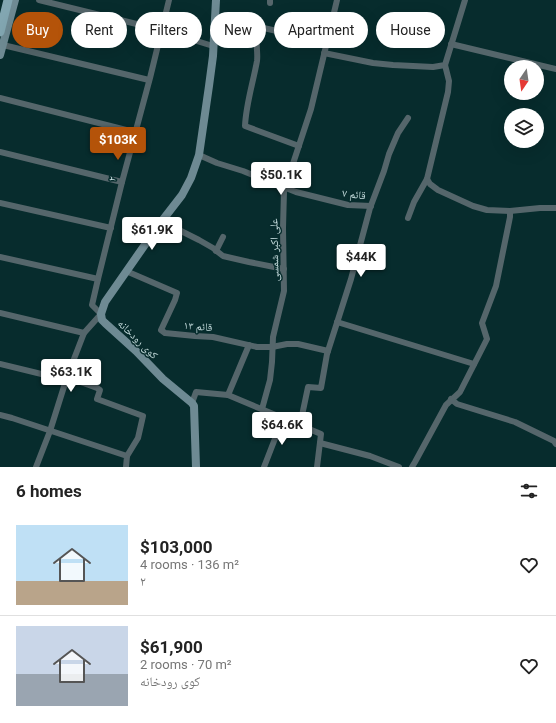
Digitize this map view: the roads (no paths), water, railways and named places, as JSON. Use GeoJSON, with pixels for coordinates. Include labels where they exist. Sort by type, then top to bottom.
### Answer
{"type":"FeatureCollection","features":[{"type":"Feature","properties":{"kind":"main road"},"geometry":{"type":"LineString","coordinates":[[0,32],[8,0]]}},
{"type":"Feature","properties":{"kind":"street"},"geometry":{"type":"LineString","coordinates":[[0,55],[15,0]]}},
{"type":"Feature","properties":{"kind":"street"},"geometry":{"type":"LineString","coordinates":[[39,0],[135,24]]}},
{"type":"Feature","properties":{"kind":"street","name":"۲"},"geometry":{"type":"LineString","coordinates":[[166,12],[169,0]]}},
{"type":"Feature","properties":{"kind":"street"},"geometry":{"type":"LineString","coordinates":[[215,12],[216,0]]}},
{"type":"Feature","properties":{"kind":"street","name":"علی اکبر شمسی"},"geometry":{"type":"LineString","coordinates":[[334,12],[337,0]]}},
{"type":"Feature","properties":{"kind":"street"},"geometry":{"type":"LineString","coordinates":[[408,218],[414,202],[427,180],[448,92],[449,81],[445,65],[465,0]]}},
{"type":"Feature","properties":{"kind":"street"},"geometry":{"type":"LineString","coordinates":[[451,44],[556,69]]}},
{"type":"Feature","properties":{"kind":"street"},"geometry":{"type":"LineString","coordinates":[[3,45],[149,80]]}},
{"type":"Feature","properties":{"kind":"street","name":"۲"},"geometry":{"type":"LineString","coordinates":[[101,314],[92,305],[134,132],[157,48]]}},
{"type":"Feature","properties":{"kind":"street"},"geometry":{"type":"LineString","coordinates":[[36,467],[50,431],[66,378],[84,332],[101,314],[106,302],[126,271],[182,195],[191,178],[199,155],[213,48]]}},
{"type":"Feature","properties":{"kind":"street"},"geometry":{"type":"LineString","coordinates":[[257,48],[257,59],[248,101],[245,126],[299,146]]}},
{"type":"Feature","properties":{"kind":"street","name":"علی اکبر شمسی"},"geometry":{"type":"LineString","coordinates":[[262,409],[270,380],[273,337],[284,291],[284,191],[311,110],[325,48]]}},
{"type":"Feature","properties":{"kind":"street"},"geometry":{"type":"LineString","coordinates":[[324,53],[380,63],[433,67],[445,65]]}},
{"type":"Feature","properties":{"kind":"street"},"geometry":{"type":"LineString","coordinates":[[0,98],[134,132]]}},
{"type":"Feature","properties":{"kind":"street"},"geometry":{"type":"LineString","coordinates":[[300,425],[308,387],[321,388],[325,360],[351,279],[371,206],[389,154],[398,133],[408,118]]}},
{"type":"Feature","properties":{"kind":"street"},"geometry":{"type":"LineString","coordinates":[[0,152],[122,182]]}},
{"type":"Feature","properties":{"kind":"street","name":"قائم ۷"},"geometry":{"type":"LineString","coordinates":[[199,155],[296,192],[348,205],[371,206]]}},
{"type":"Feature","properties":{"kind":"street"},"geometry":{"type":"LineString","coordinates":[[427,180],[438,190],[473,206],[487,210],[510,211],[556,208]]}},
{"type":"Feature","properties":{"kind":"street"},"geometry":{"type":"LineString","coordinates":[[0,203],[111,228]]}},
{"type":"Feature","properties":{"kind":"street"},"geometry":{"type":"LineString","coordinates":[[412,467],[446,405],[460,392],[487,339],[482,323],[496,286],[510,211]]}},
{"type":"Feature","properties":{"kind":"street"},"geometry":{"type":"LineString","coordinates":[[162,221],[199,240],[223,256],[284,269]]}},
{"type":"Feature","properties":{"kind":"street"},"geometry":{"type":"LineString","coordinates":[[216,251],[223,237]]}},
{"type":"Feature","properties":{"kind":"street"},"geometry":{"type":"LineString","coordinates":[[0,257],[98,280]]}},
{"type":"Feature","properties":{"kind":"street","name":"قائم ۱۳"},"geometry":{"type":"LineString","coordinates":[[126,271],[177,293],[161,330],[165,332],[213,337],[258,347],[298,344],[328,352]]}},
{"type":"Feature","properties":{"kind":"street"},"geometry":{"type":"LineString","coordinates":[[0,312],[84,332]]}},
{"type":"Feature","properties":{"kind":"street","name":"کوی رودخانه"},"geometry":{"type":"LineString","coordinates":[[101,314],[102,320],[105,323],[136,351],[163,379],[192,403]]}},
{"type":"Feature","properties":{"kind":"street"},"geometry":{"type":"LineString","coordinates":[[337,322],[474,364]]}},
{"type":"Feature","properties":{"kind":"street"},"geometry":{"type":"LineString","coordinates":[[228,396],[248,345]]}},
{"type":"Feature","properties":{"kind":"street"},"geometry":{"type":"LineString","coordinates":[[0,364],[66,378],[98,388],[100,390],[97,399],[143,416],[138,438],[127,456],[126,467]]}},
{"type":"Feature","properties":{"kind":"street"},"geometry":{"type":"LineString","coordinates":[[196,467],[194,406],[192,403],[196,392],[228,396],[321,434],[317,467]]}},
{"type":"Feature","properties":{"kind":"street"},"geometry":{"type":"LineString","coordinates":[[451,399],[457,404],[515,422],[556,444]]}},
{"type":"Feature","properties":{"kind":"street"},"geometry":{"type":"LineString","coordinates":[[0,415],[127,456]]}},
{"type":"Feature","properties":{"kind":"street"},"geometry":{"type":"LineString","coordinates":[[264,467],[283,418]]}},
{"type":"Feature","properties":{"kind":"street"},"geometry":{"type":"LineString","coordinates":[[320,442],[370,456],[399,467]]}}]}
